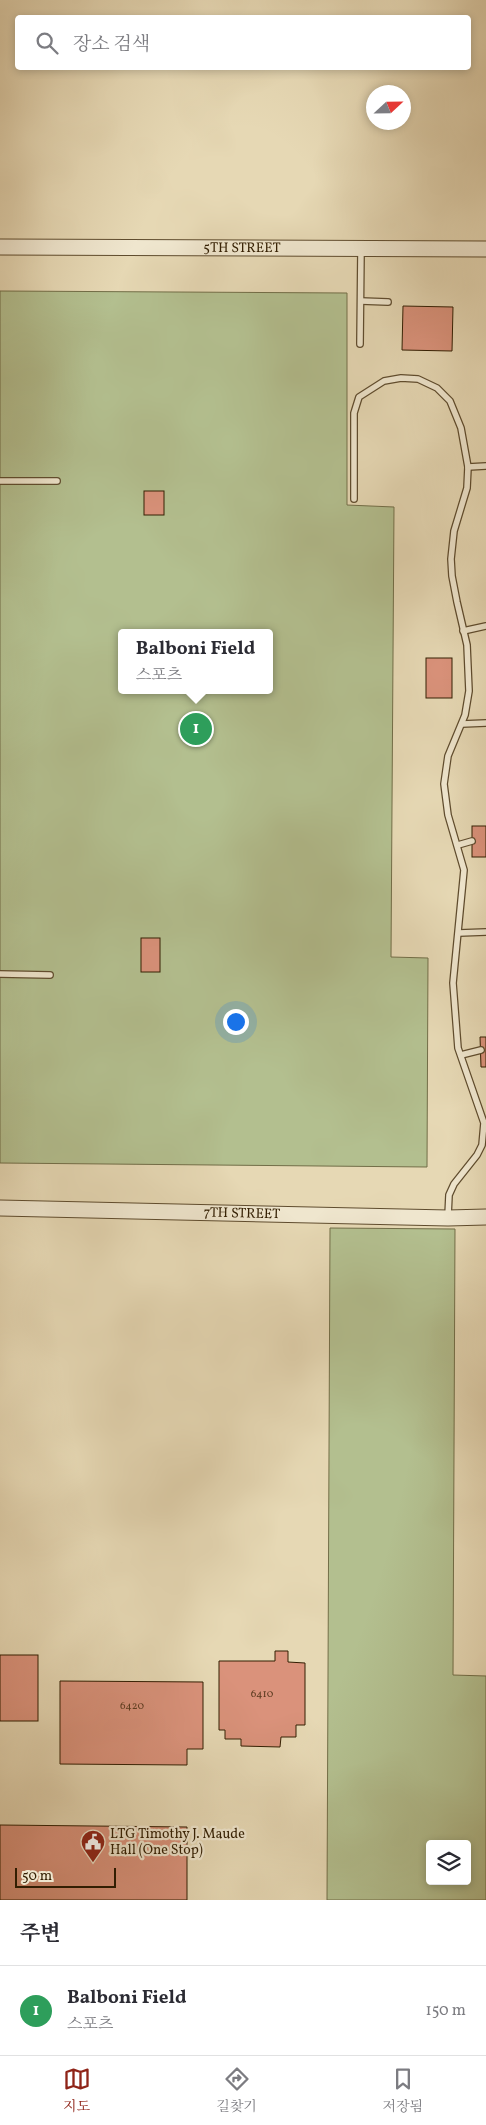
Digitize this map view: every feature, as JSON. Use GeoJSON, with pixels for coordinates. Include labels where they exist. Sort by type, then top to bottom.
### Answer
{"type":"FeatureCollection","features":[{"type":"Feature","properties":{"kind":"street","name":"5TH STREET"},"geometry":{"type":"LineString","coordinates":[[0,247],[486,249]]}},
{"type":"Feature","properties":{"kind":"street","name":"7TH STREET"},"geometry":{"type":"LineString","coordinates":[[0,1208],[448,1218],[486,1217]]}},
{"type":"Feature","properties":{"kind":"lane"},"geometry":{"type":"LineString","coordinates":[[360,344],[361,248]]}},
{"type":"Feature","properties":{"kind":"lane"},"geometry":{"type":"LineString","coordinates":[[360,301],[388,302]]}},
{"type":"Feature","properties":{"kind":"lane"},"geometry":{"type":"LineString","coordinates":[[354,498],[354,413],[360,397],[384,381],[401,378],[418,379],[437,388],[450,401],[461,428],[468,468],[467,488],[454,531],[451,559],[452,576],[467,645],[469,691],[462,724],[448,756],[444,784],[448,815],[464,870],[454,983],[455,1013],[461,1055],[481,1113],[484,1133],[482,1145],[477,1154],[454,1184],[449,1195],[448,1218]]}},
{"type":"Feature","properties":{"kind":"lane"},"geometry":{"type":"LineString","coordinates":[[468,468],[486,466]]}},
{"type":"Feature","properties":{"kind":"lane"},"geometry":{"type":"LineString","coordinates":[[0,481],[57,481]]}},
{"type":"Feature","properties":{"kind":"lane"},"geometry":{"type":"LineString","coordinates":[[464,631],[486,626]]}},
{"type":"Feature","properties":{"kind":"lane"},"geometry":{"type":"LineString","coordinates":[[462,724],[486,723]]}},
{"type":"Feature","properties":{"kind":"lane"},"geometry":{"type":"LineString","coordinates":[[458,845],[472,840]]}},
{"type":"Feature","properties":{"kind":"lane"},"geometry":{"type":"LineString","coordinates":[[459,933],[486,932]]}},
{"type":"Feature","properties":{"kind":"lane"},"geometry":{"type":"LineString","coordinates":[[0,974],[50,975]]}},
{"type":"Feature","properties":{"kind":"lane"},"geometry":{"type":"LineString","coordinates":[[461,1055],[480,1050]]}},
{"type":"Feature","properties":{"kind":"green space"},"geometry":{"type":"Polygon","coordinates":[[[0,291],[347,293],[347,505],[394,507],[391,957],[428,958],[427,1167],[0,1163],[0,291]]]}},
{"type":"Feature","properties":{"kind":"green space"},"geometry":{"type":"Polygon","coordinates":[[[330,1228],[455,1229],[453,1675],[486,1676],[486,1900],[327,1900],[330,1228]]]}},
{"type":"Feature","properties":{"kind":"building"},"geometry":{"type":"Polygon","coordinates":[[[403,306],[453,307],[452,351],[402,350],[403,306]]]}},
{"type":"Feature","properties":{"kind":"building"},"geometry":{"type":"Polygon","coordinates":[[[144,491],[164,491],[164,515],[144,515],[144,491]]]}},
{"type":"Feature","properties":{"kind":"building"},"geometry":{"type":"Polygon","coordinates":[[[426,658],[452,658],[452,698],[426,698],[426,658]]]}},
{"type":"Feature","properties":{"kind":"building"},"geometry":{"type":"Polygon","coordinates":[[[472,826],[486,826],[486,857],[472,857],[472,826]]]}},
{"type":"Feature","properties":{"kind":"building"},"geometry":{"type":"Polygon","coordinates":[[[141,938],[160,938],[160,972],[141,972],[141,938]]]}},
{"type":"Feature","properties":{"kind":"building"},"geometry":{"type":"Polygon","coordinates":[[[480,1037],[486,1037],[486,1067],[481,1067],[480,1037]]]}},
{"type":"Feature","properties":{"kind":"building"},"geometry":{"type":"Polygon","coordinates":[[[275,1651],[288,1651],[288,1662],[305,1663],[305,1725],[296,1725],[296,1737],[281,1737],[280,1747],[241,1746],[241,1739],[225,1739],[225,1730],[219,1730],[219,1661],[275,1661],[275,1651]]]}},
{"type":"Feature","properties":{"kind":"building"},"geometry":{"type":"Polygon","coordinates":[[[0,1655],[38,1655],[38,1721],[0,1721],[0,1655]]]}},
{"type":"Feature","properties":{"kind":"building"},"geometry":{"type":"Polygon","coordinates":[[[60,1681],[203,1682],[203,1749],[187,1749],[187,1765],[60,1764],[60,1681]]]}},
{"type":"Feature","properties":{"kind":"building","name":"LTG Timothy J. Maude Hall (One Stop)"},"geometry":{"type":"Polygon","coordinates":[[[0,1825],[187,1827],[187,1900],[0,1900],[0,1825]]]}},
{"type":"Feature","properties":{"kind":"place","name":"Balboni Field"},"geometry":{"type":"Point","coordinates":[196,729]}},
{"type":"Feature","properties":{"kind":"place","name":"LTG Timothy J. Maude Hall (One Stop)"},"geometry":{"type":"Point","coordinates":[93,1863]}}]}
